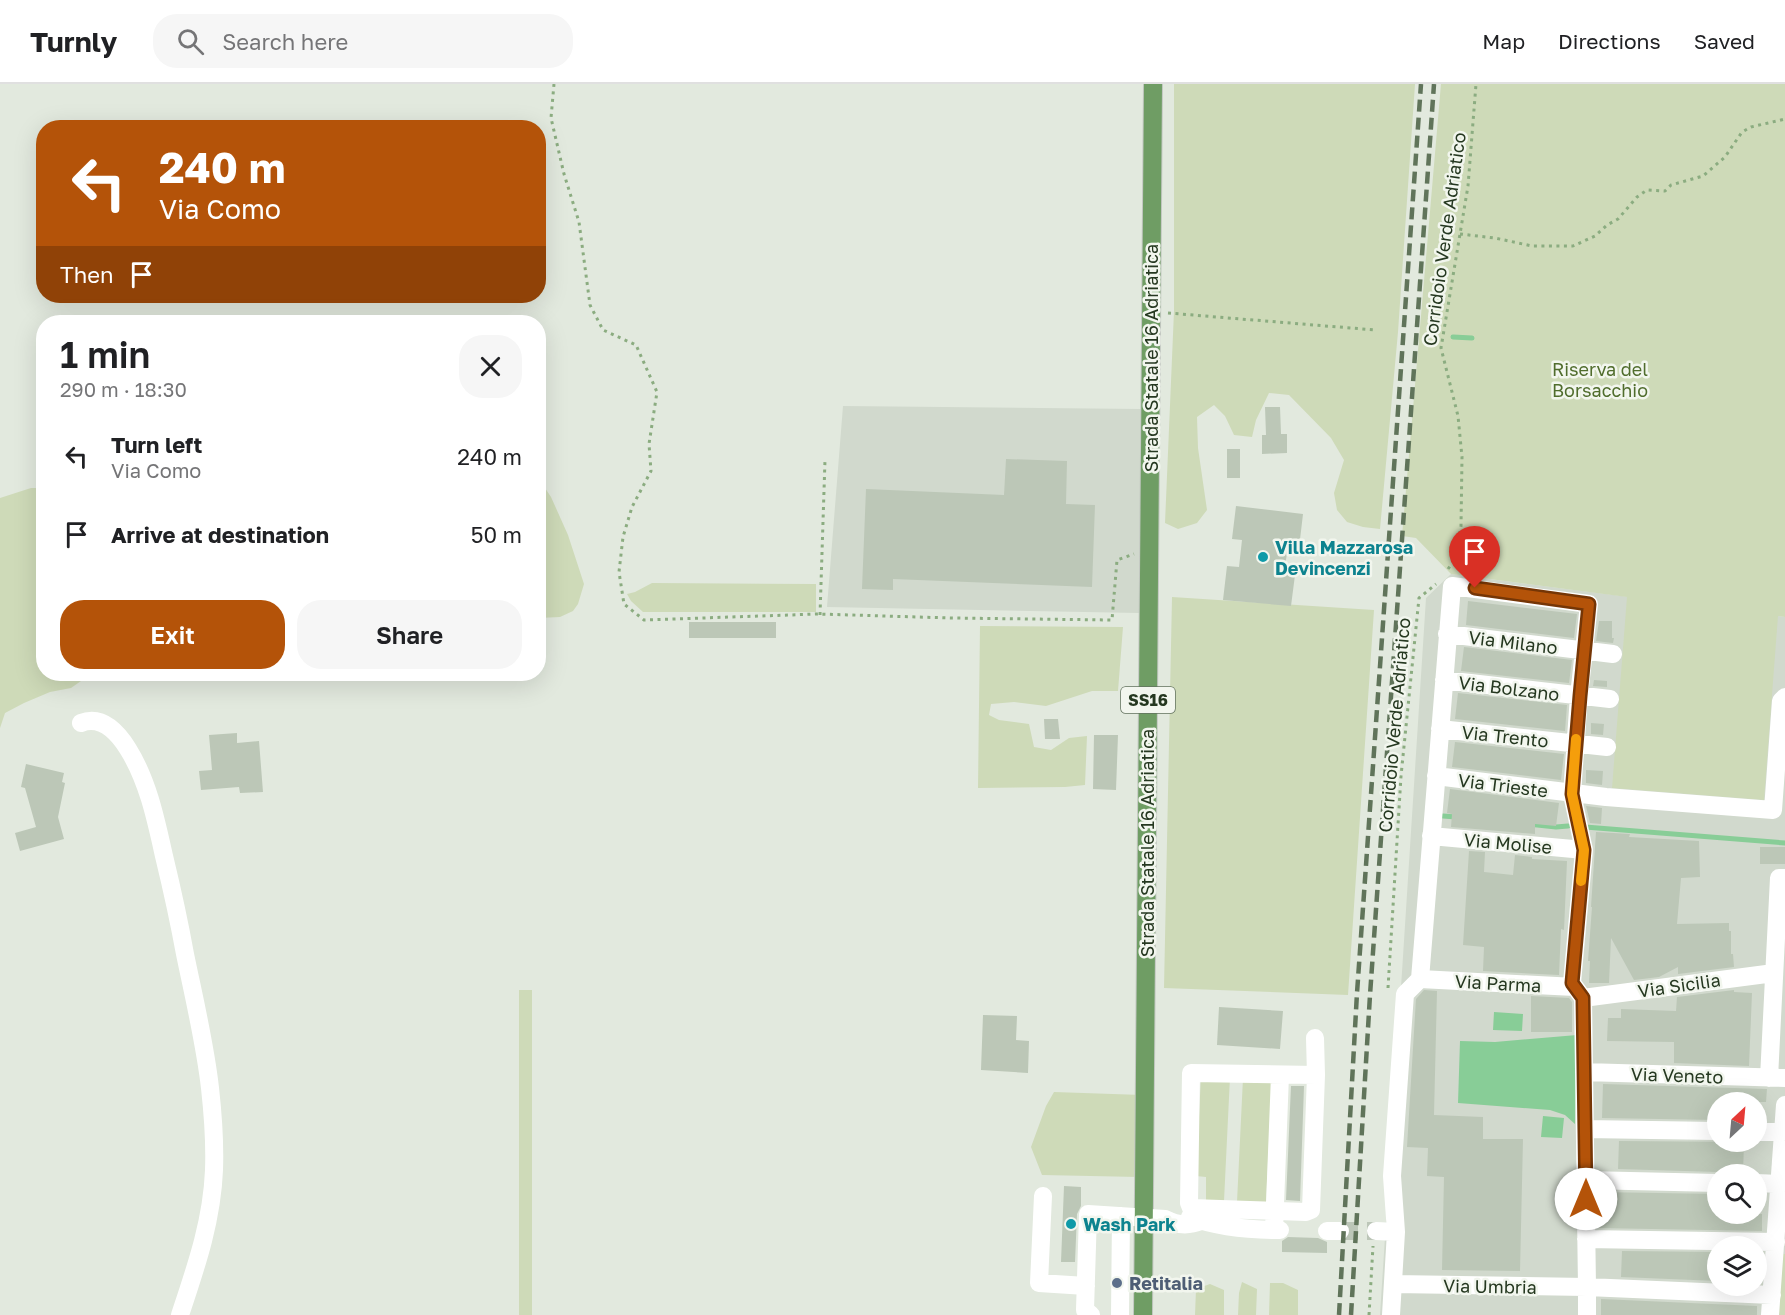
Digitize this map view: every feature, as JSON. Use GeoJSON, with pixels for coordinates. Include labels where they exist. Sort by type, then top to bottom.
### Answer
{"type":"FeatureCollection","features":[{"type":"Feature","properties":{"kind":"main road","name":"Strada Statale 16 Adriatica"},"geometry":{"type":"LineString","coordinates":[[1143,1315],[1153,84]]}},
{"type":"Feature","properties":{"kind":"street"},"geometry":{"type":"LineString","coordinates":[[1391,1315],[1396,1232],[1392,1176],[1405,994],[1420,979],[1448,634],[1445,580],[1589,604],[1572,794],[1584,850],[1572,983],[1579,993],[1584,1072],[1587,1315]]}},
{"type":"Feature","properties":{"kind":"street","name":"Via Milano"},"geometry":{"type":"LineString","coordinates":[[1448,634],[1613,654]]}},
{"type":"Feature","properties":{"kind":"street","name":"Via Bolzano"},"geometry":{"type":"LineString","coordinates":[[1444,680],[1610,699]]}},
{"type":"Feature","properties":{"kind":"street","name":"Via Trieste"},"geometry":{"type":"LineString","coordinates":[[1436,776],[1572,794],[1773,810],[1781,701],[1785,697]]}},
{"type":"Feature","properties":{"kind":"street"},"geometry":{"type":"LineString","coordinates":[[81,723],[97,721],[112,730],[128,749],[142,780],[155,817],[177,910],[206,1058],[213,1120],[213,1191],[205,1236],[180,1315]]}},
{"type":"Feature","properties":{"kind":"street","name":"Via Trento"},"geometry":{"type":"LineString","coordinates":[[1440,729],[1607,747]]}},
{"type":"Feature","properties":{"kind":"street","name":"Via Molise"},"geometry":{"type":"LineString","coordinates":[[1431,836],[1584,850]]}},
{"type":"Feature","properties":{"kind":"street"},"geometry":{"type":"LineString","coordinates":[[1777,1078],[1774,973],[1782,878]]}},
{"type":"Feature","properties":{"kind":"street","name":"Via Sicilia"},"geometry":{"type":"LineString","coordinates":[[1579,993],[1774,973]]}},
{"type":"Feature","properties":{"kind":"street","name":"Via Parma"},"geometry":{"type":"LineString","coordinates":[[1420,979],[1579,993]]}},
{"type":"Feature","properties":{"kind":"street"},"geometry":{"type":"LineString","coordinates":[[1315,1038],[1316,1075],[1311,1210],[1306,1212],[1191,1208],[1189,1203],[1191,1072],[1316,1075]]}},
{"type":"Feature","properties":{"kind":"street","name":"Via Veneto"},"geometry":{"type":"LineString","coordinates":[[1584,1072],[1777,1078]]}},
{"type":"Feature","properties":{"kind":"street"},"geometry":{"type":"LineString","coordinates":[[1091,1315],[1085,1310],[1088,1215],[1165,1220],[1173,1216],[1184,1216],[1231,1227],[1277,1230],[1275,1211],[1280,1075]]}},
{"type":"Feature","properties":{"kind":"street"},"geometry":{"type":"LineString","coordinates":[[1770,1315],[1785,1105]]}},
{"type":"Feature","properties":{"kind":"street"},"geometry":{"type":"LineString","coordinates":[[1585,1129],[1707,1131]]}},
{"type":"Feature","properties":{"kind":"street"},"geometry":{"type":"LineString","coordinates":[[1767,1132],[1783,1132]]}},
{"type":"Feature","properties":{"kind":"street"},"geometry":{"type":"LineString","coordinates":[[1586,1180],[1707,1183]]}},
{"type":"Feature","properties":{"kind":"street"},"geometry":{"type":"LineString","coordinates":[[1767,1183],[1780,1184]]}},
{"type":"Feature","properties":{"kind":"street"},"geometry":{"type":"LineString","coordinates":[[1043,1196],[1039,1283],[1086,1286]]}},
{"type":"Feature","properties":{"kind":"street"},"geometry":{"type":"LineString","coordinates":[[1120,1315],[1121,1216]]}},
{"type":"Feature","properties":{"kind":"street"},"geometry":{"type":"LineString","coordinates":[[1375,1238],[1396,1232]]}},
{"type":"Feature","properties":{"kind":"street"},"geometry":{"type":"LineString","coordinates":[[1586,1239],[1776,1242]]}},
{"type":"Feature","properties":{"kind":"street","name":"Via Umbria"},"geometry":{"type":"LineString","coordinates":[[1394,1284],[1587,1287],[1772,1295]]}},
{"type":"Feature","properties":{"kind":"path"},"geometry":{"type":"LineString","coordinates":[[554,84],[551,118],[564,174],[579,222],[590,305],[603,330],[636,345],[657,392],[649,444],[651,471],[632,507],[623,537],[619,572],[624,604],[644,620],[820,615],[1112,620],[1117,560],[1149,548]]}},
{"type":"Feature","properties":{"kind":"path","name":"Corridoio Verde Adriatico"},"geometry":{"type":"LineString","coordinates":[[1388,998],[1401,776],[1419,598],[1445,580],[1455,559],[1461,526],[1462,457],[1458,416],[1441,348],[1468,186],[1476,84]]}},
{"type":"Feature","properties":{"kind":"path"},"geometry":{"type":"LineString","coordinates":[[1460,234],[1495,238],[1532,246],[1573,246],[1596,236],[1606,225],[1618,219],[1637,197],[1647,190],[1665,191],[1671,185],[1703,176],[1725,157],[1742,132],[1751,127],[1785,119]]}},
{"type":"Feature","properties":{"kind":"path"},"geometry":{"type":"LineString","coordinates":[[1151,311],[1375,330]]}},
{"type":"Feature","properties":{"kind":"path"},"geometry":{"type":"LineString","coordinates":[[820,615],[825,460]]}},
{"type":"Feature","properties":{"kind":"path"},"geometry":{"type":"LineString","coordinates":[[1369,1315],[1375,1238]]}},
{"type":"Feature","properties":{"kind":"shaded area"},"geometry":{"type":"Polygon","coordinates":[[[843,406],[1141,409],[1139,613],[827,607],[843,406]]]}},
{"type":"Feature","properties":{"kind":"shaded area"},"geometry":{"type":"Polygon","coordinates":[[[1451,574],[1785,617],[1785,1315],[1380,1315],[1426,598],[1451,574]]]}},
{"type":"Feature","properties":{"kind":"shaded area"},"geometry":{"type":"Polygon","coordinates":[[[1494,1012],[1523,1014],[1522,1031],[1493,1030],[1494,1012]]]}},
{"type":"Feature","properties":{"kind":"shaded area"},"geometry":{"type":"Polygon","coordinates":[[[1577,1035],[1575,1124],[1565,1115],[1550,1110],[1458,1103],[1460,1041],[1495,1042],[1577,1035]]]}},
{"type":"Feature","properties":{"kind":"shaded area"},"geometry":{"type":"Polygon","coordinates":[[[1543,1116],[1564,1118],[1562,1138],[1541,1137],[1543,1116]]]}},
{"type":"Feature","properties":{"kind":"green space"},"geometry":{"type":"Polygon","coordinates":[[[1174,84],[1415,84],[1398,332],[1380,529],[1347,522],[1337,510],[1334,493],[1344,460],[1331,438],[1289,395],[1269,393],[1256,420],[1252,437],[1234,435],[1225,416],[1214,405],[1197,417],[1198,448],[1207,510],[1197,523],[1178,529],[1165,523],[1174,311],[1174,84]]]}},
{"type":"Feature","properties":{"kind":"green space","name":"Riserva del Borsacchio"},"geometry":{"type":"Polygon","coordinates":[[[1441,84],[1785,84],[1785,617],[1778,616],[1764,800],[1612,788],[1627,597],[1451,574],[1416,538],[1402,536],[1441,84]]]}},
{"type":"Feature","properties":{"kind":"green space"},"geometry":{"type":"Polygon","coordinates":[[[36,488],[36,681],[81,681],[71,688],[50,692],[5,713],[0,728],[0,498],[36,488]]]}},
{"type":"Feature","properties":{"kind":"green space"},"geometry":{"type":"Polygon","coordinates":[[[546,490],[568,535],[584,584],[578,604],[573,611],[560,617],[546,618],[546,490]]]}},
{"type":"Feature","properties":{"kind":"green space"},"geometry":{"type":"Polygon","coordinates":[[[652,583],[816,584],[816,612],[643,612],[627,594],[652,583]]]}},
{"type":"Feature","properties":{"kind":"green space"},"geometry":{"type":"Polygon","coordinates":[[[1172,597],[1374,610],[1348,995],[1164,988],[1172,597]]]}},
{"type":"Feature","properties":{"kind":"green space"},"geometry":{"type":"Polygon","coordinates":[[[980,626],[1123,627],[1118,691],[1092,691],[1046,706],[1014,702],[991,704],[989,715],[999,720],[1029,724],[1034,747],[1051,750],[1069,738],[1087,736],[1085,785],[978,788],[980,626]]]}},
{"type":"Feature","properties":{"kind":"green space"},"geometry":{"type":"Polygon","coordinates":[[[519,990],[532,990],[532,1315],[519,1315],[519,990]]]}},
{"type":"Feature","properties":{"kind":"green space"},"geometry":{"type":"Polygon","coordinates":[[[1201,1076],[1230,1077],[1224,1201],[1206,1200],[1206,1177],[1196,1176],[1201,1076]]]}},
{"type":"Feature","properties":{"kind":"green space"},"geometry":{"type":"Polygon","coordinates":[[[1243,1078],[1272,1079],[1266,1202],[1237,1202],[1243,1078]]]}},
{"type":"Feature","properties":{"kind":"green space"},"geometry":{"type":"Polygon","coordinates":[[[1054,1092],[1142,1095],[1139,1177],[1042,1175],[1031,1147],[1046,1106],[1054,1092]]]}},
{"type":"Feature","properties":{"kind":"green space"},"geometry":{"type":"Polygon","coordinates":[[[1782,1254],[1785,1254],[1785,1315],[1779,1315],[1782,1254]]]}},
{"type":"Feature","properties":{"kind":"green space"},"geometry":{"type":"Polygon","coordinates":[[[1242,1282],[1257,1289],[1256,1315],[1238,1315],[1242,1282]]]}},
{"type":"Feature","properties":{"kind":"green space"},"geometry":{"type":"Polygon","coordinates":[[[1270,1283],[1283,1283],[1298,1290],[1298,1315],[1269,1315],[1270,1283]]]}},
{"type":"Feature","properties":{"kind":"green space"},"geometry":{"type":"Polygon","coordinates":[[[1210,1284],[1224,1290],[1224,1315],[1195,1315],[1196,1289],[1210,1284]]]}},
{"type":"Feature","properties":{"kind":"building"},"geometry":{"type":"Polygon","coordinates":[[[1265,407],[1280,407],[1281,434],[1287,434],[1287,453],[1262,454],[1262,435],[1266,435],[1265,407]]]}},
{"type":"Feature","properties":{"kind":"building"},"geometry":{"type":"Polygon","coordinates":[[[1227,449],[1240,449],[1240,478],[1227,478],[1227,449]]]}},
{"type":"Feature","properties":{"kind":"building"},"geometry":{"type":"Polygon","coordinates":[[[1006,459],[1067,461],[1066,504],[1095,505],[1092,587],[893,579],[893,590],[862,589],[866,489],[1004,495],[1006,459]]]}},
{"type":"Feature","properties":{"kind":"building","name":"Villa Mazzarosa Devincenzi"},"geometry":{"type":"Polygon","coordinates":[[[1236,506],[1303,514],[1299,548],[1288,546],[1284,574],[1295,575],[1291,606],[1223,600],[1227,566],[1239,567],[1242,540],[1232,539],[1236,506]]]}},
{"type":"Feature","properties":{"kind":"building"},"geometry":{"type":"Polygon","coordinates":[[[1468,601],[1577,614],[1574,638],[1466,625],[1468,601]]]}},
{"type":"Feature","properties":{"kind":"building"},"geometry":{"type":"Polygon","coordinates":[[[1599,621],[1612,621],[1613,643],[1596,641],[1599,621]]]}},
{"type":"Feature","properties":{"kind":"building"},"geometry":{"type":"Polygon","coordinates":[[[689,622],[776,622],[776,638],[689,638],[689,622]]]}},
{"type":"Feature","properties":{"kind":"building"},"geometry":{"type":"Polygon","coordinates":[[[1464,647],[1572,660],[1569,683],[1461,671],[1464,647]]]}},
{"type":"Feature","properties":{"kind":"building"},"geometry":{"type":"Polygon","coordinates":[[[1594,680],[1607,681],[1607,687],[1593,686],[1594,680]]]}},
{"type":"Feature","properties":{"kind":"building"},"geometry":{"type":"Polygon","coordinates":[[[1458,693],[1567,705],[1565,731],[1455,719],[1458,693]]]}},
{"type":"Feature","properties":{"kind":"building"},"geometry":{"type":"Polygon","coordinates":[[[1044,719],[1058,719],[1060,739],[1045,739],[1044,719]]]}},
{"type":"Feature","properties":{"kind":"building"},"geometry":{"type":"Polygon","coordinates":[[[1591,723],[1604,724],[1603,735],[1591,734],[1591,723]]]}},
{"type":"Feature","properties":{"kind":"building"},"geometry":{"type":"Polygon","coordinates":[[[237,733],[237,743],[259,741],[263,792],[240,793],[239,787],[201,790],[199,771],[212,770],[209,735],[237,733]]]}},
{"type":"Feature","properties":{"kind":"building"},"geometry":{"type":"Polygon","coordinates":[[[1094,735],[1118,735],[1116,790],[1093,789],[1094,735]]]}},
{"type":"Feature","properties":{"kind":"building"},"geometry":{"type":"Polygon","coordinates":[[[1455,742],[1564,754],[1561,780],[1452,767],[1455,742]]]}},
{"type":"Feature","properties":{"kind":"building"},"geometry":{"type":"Polygon","coordinates":[[[26,764],[64,773],[62,782],[65,783],[58,817],[64,839],[20,851],[15,833],[36,827],[25,788],[21,787],[26,764]]]}},
{"type":"Feature","properties":{"kind":"building"},"geometry":{"type":"Polygon","coordinates":[[[1586,770],[1603,771],[1602,785],[1586,783],[1586,770]]]}},
{"type":"Feature","properties":{"kind":"building"},"geometry":{"type":"Polygon","coordinates":[[[1450,789],[1559,803],[1556,826],[1535,824],[1535,834],[1451,827],[1452,814],[1447,813],[1450,789]]]}},
{"type":"Feature","properties":{"kind":"building"},"geometry":{"type":"Polygon","coordinates":[[[1586,806],[1602,808],[1601,824],[1590,823],[1586,806]]]}},
{"type":"Feature","properties":{"kind":"building"},"geometry":{"type":"Polygon","coordinates":[[[1596,832],[1630,834],[1629,837],[1699,841],[1700,877],[1681,878],[1677,924],[1729,923],[1734,967],[1678,974],[1678,967],[1659,977],[1634,980],[1611,938],[1609,983],[1589,983],[1590,961],[1588,961],[1596,832]]]}},
{"type":"Feature","properties":{"kind":"building"},"geometry":{"type":"Polygon","coordinates":[[[1760,847],[1785,847],[1785,864],[1760,864],[1760,847]]]}},
{"type":"Feature","properties":{"kind":"building"},"geometry":{"type":"Polygon","coordinates":[[[1469,851],[1485,852],[1484,872],[1513,875],[1515,855],[1532,857],[1532,859],[1567,861],[1564,930],[1561,929],[1559,975],[1483,971],[1484,947],[1463,945],[1469,851]]]}},
{"type":"Feature","properties":{"kind":"building"},"geometry":{"type":"Polygon","coordinates":[[[1424,990],[1437,991],[1434,1115],[1483,1117],[1483,1139],[1523,1139],[1520,1271],[1442,1270],[1444,1177],[1427,1176],[1428,1148],[1407,1147],[1416,999],[1424,990]]]}},
{"type":"Feature","properties":{"kind":"building"},"geometry":{"type":"Polygon","coordinates":[[[1734,990],[1734,992],[1752,993],[1749,1066],[1674,1063],[1674,1042],[1607,1041],[1608,1018],[1621,1018],[1621,1009],[1676,1011],[1677,997],[1734,990]]]}},
{"type":"Feature","properties":{"kind":"building"},"geometry":{"type":"Polygon","coordinates":[[[1531,996],[1569,998],[1572,1002],[1572,1032],[1531,1032],[1531,996]]]}},
{"type":"Feature","properties":{"kind":"building"},"geometry":{"type":"Polygon","coordinates":[[[1219,1007],[1283,1011],[1280,1049],[1217,1045],[1219,1007]]]}},
{"type":"Feature","properties":{"kind":"building"},"geometry":{"type":"Polygon","coordinates":[[[983,1015],[1017,1016],[1016,1040],[1029,1041],[1028,1073],[981,1070],[983,1015]]]}},
{"type":"Feature","properties":{"kind":"building"},"geometry":{"type":"Polygon","coordinates":[[[1603,1084],[1767,1089],[1767,1092],[1707,1092],[1707,1120],[1602,1118],[1603,1084]]]}},
{"type":"Feature","properties":{"kind":"building"},"geometry":{"type":"Polygon","coordinates":[[[1291,1086],[1304,1086],[1300,1201],[1286,1200],[1291,1086]]]}},
{"type":"Feature","properties":{"kind":"building"},"geometry":{"type":"Polygon","coordinates":[[[1619,1141],[1707,1142],[1707,1152],[1744,1152],[1743,1164],[1707,1164],[1707,1172],[1618,1169],[1619,1141]]]}},
{"type":"Feature","properties":{"kind":"building","name":"Wash Park"},"geometry":{"type":"Polygon","coordinates":[[[1064,1186],[1081,1187],[1081,1206],[1077,1214],[1075,1262],[1061,1262],[1064,1186]]]}},
{"type":"Feature","properties":{"kind":"building"},"geometry":{"type":"Polygon","coordinates":[[[1598,1192],[1707,1194],[1707,1224],[1762,1224],[1762,1231],[1597,1228],[1598,1192]]]}},
{"type":"Feature","properties":{"kind":"building"},"geometry":{"type":"Polygon","coordinates":[[[1288,1237],[1318,1238],[1327,1242],[1327,1253],[1282,1252],[1282,1241],[1288,1237]]]}},
{"type":"Feature","properties":{"kind":"building"},"geometry":{"type":"Polygon","coordinates":[[[1622,1251],[1707,1252],[1707,1281],[1621,1277],[1622,1251]]]}},
{"type":"Feature","properties":{"kind":"building"},"geometry":{"type":"Polygon","coordinates":[[[1601,1299],[1757,1306],[1757,1315],[1601,1315],[1601,1299]]]}},
{"type":"Feature","properties":{"kind":"waterway"},"geometry":{"type":"LineString","coordinates":[[1453,337],[1472,338]]}},
{"type":"Feature","properties":{"kind":"waterway"},"geometry":{"type":"LineString","coordinates":[[1443,816],[1456,817]]}},
{"type":"Feature","properties":{"kind":"waterway"},"geometry":{"type":"LineString","coordinates":[[1528,824],[1568,826]]}},
{"type":"Feature","properties":{"kind":"waterway"},"geometry":{"type":"LineString","coordinates":[[1585,827],[1785,843]]}},
{"type":"Feature","properties":{"kind":"tunnel"},"geometry":{"type":"LineString","coordinates":[[1340,1231],[1376,1231]]}},
{"type":"Feature","properties":{"kind":"railway"},"geometry":{"type":"LineString","coordinates":[[1339,1315],[1357,993],[1421,84]]}},
{"type":"Feature","properties":{"kind":"railway"},"geometry":{"type":"LineString","coordinates":[[1351,1315],[1370,995],[1434,84]]}},
{"type":"Feature","properties":{"kind":"slow traffic"},"geometry":{"type":"LineString","coordinates":[[1576,739],[1572,794],[1584,850],[1581,881]]}},
{"type":"Feature","properties":{"kind":"place","name":"Villa Mazzarosa Devincenzi"},"geometry":{"type":"Point","coordinates":[1263,557]}},
{"type":"Feature","properties":{"kind":"place","name":"Wash Park"},"geometry":{"type":"Point","coordinates":[1071,1224]}},
{"type":"Feature","properties":{"kind":"place","name":"Retitalia"},"geometry":{"type":"Point","coordinates":[1117,1283]}},
{"type":"Feature","properties":{"kind":"route"},"geometry":{"type":"LineString","coordinates":[[1475,588],[1589,604],[1572,794],[1584,850],[1572,983],[1583,998],[1586,1199]]}}]}
